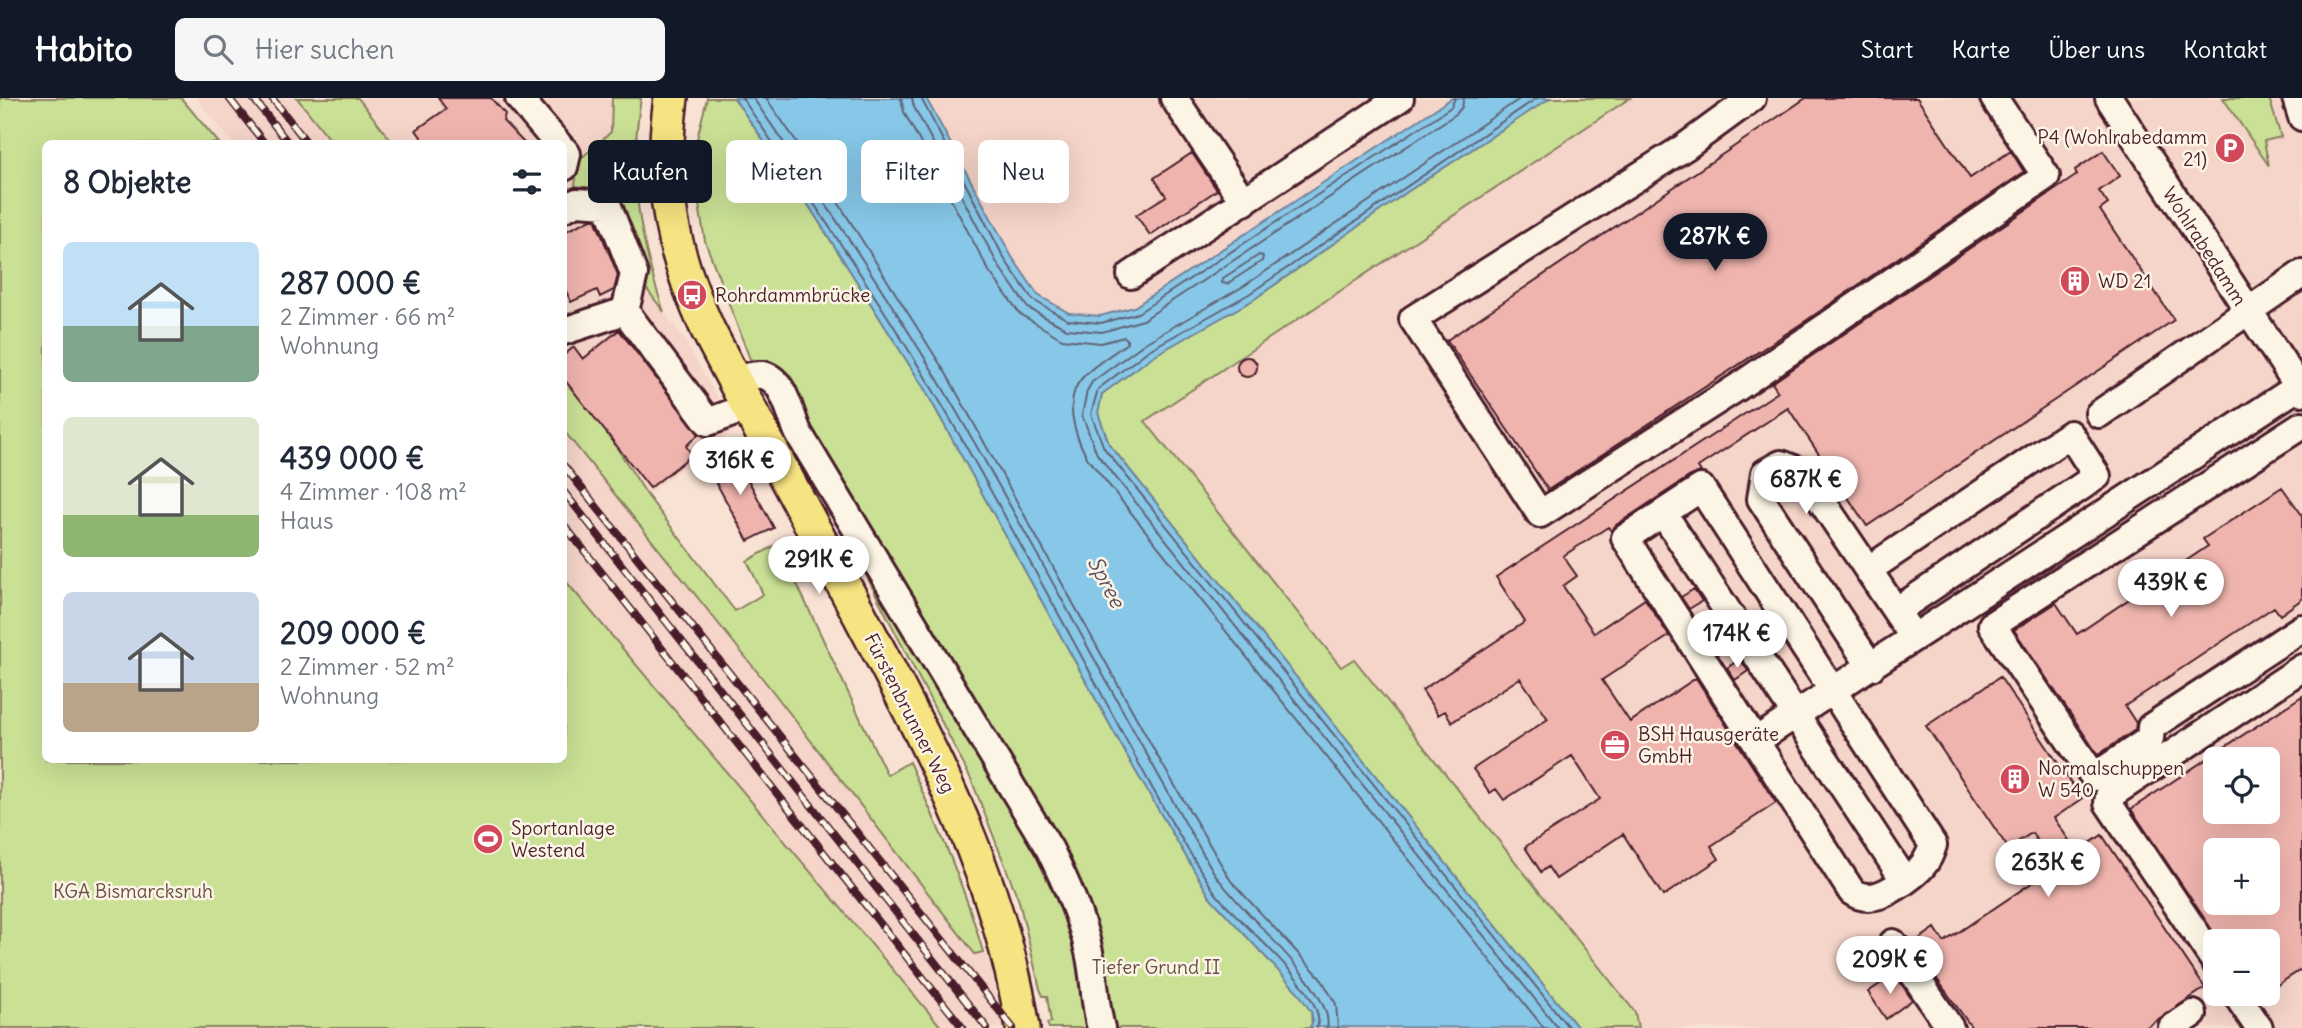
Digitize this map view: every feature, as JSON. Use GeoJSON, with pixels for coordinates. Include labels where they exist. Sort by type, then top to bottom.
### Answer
{"type":"FeatureCollection","features":[{"type":"Feature","properties":{"kind":"main road","name":"Fürstenbrunner Weg"},"geometry":{"type":"LineString","coordinates":[[671,98],[667,128],[666,192],[675,245],[692,296],[741,394],[898,686],[952,795],[989,888],[1018,995],[1023,1028]]}},
{"type":"Feature","properties":{"kind":"street"},"geometry":{"type":"LineString","coordinates":[[519,98],[555,140]]}},
{"type":"Feature","properties":{"kind":"street"},"geometry":{"type":"LineString","coordinates":[[1174,98],[1244,202]]}},
{"type":"Feature","properties":{"kind":"street"},"geometry":{"type":"LineString","coordinates":[[1131,275],[1400,98]]}},
{"type":"Feature","properties":{"kind":"street"},"geometry":{"type":"LineString","coordinates":[[1752,98],[1685,147],[1413,320],[1540,514],[1749,379],[2046,176],[1994,98]]}},
{"type":"Feature","properties":{"kind":"street","name":"Wohlrabedamm"},"geometry":{"type":"LineString","coordinates":[[2109,98],[2300,390]]}},
{"type":"Feature","properties":{"kind":"street"},"geometry":{"type":"LineString","coordinates":[[2296,98],[2302,117]]}},
{"type":"Feature","properties":{"kind":"street"},"geometry":{"type":"LineString","coordinates":[[567,207],[577,202],[607,204],[634,274],[625,311]]}},
{"type":"Feature","properties":{"kind":"street"},"geometry":{"type":"LineString","coordinates":[[2099,414],[2302,274]]}},
{"type":"Feature","properties":{"kind":"street"},"geometry":{"type":"LineString","coordinates":[[625,311],[708,422],[741,394],[759,374],[775,382],[782,390],[799,434],[1049,850],[1081,919],[1090,956],[1094,1004],[1101,1028]]}},
{"type":"Feature","properties":{"kind":"street"},"geometry":{"type":"LineString","coordinates":[[567,330],[625,311]]}},
{"type":"Feature","properties":{"kind":"street"},"geometry":{"type":"LineString","coordinates":[[1757,740],[2300,390]]}},
{"type":"Feature","properties":{"kind":"street"},"geometry":{"type":"LineString","coordinates":[[2302,425],[1992,625],[2094,777],[2150,739],[2151,727],[2302,628]]}},
{"type":"Feature","properties":{"kind":"street"},"geometry":{"type":"LineString","coordinates":[[1868,570],[2070,434],[2097,475],[1896,611]]}},
{"type":"Feature","properties":{"kind":"street"},"geometry":{"type":"LineString","coordinates":[[1871,667],[1761,499],[1765,473],[1781,464],[1802,472],[1915,639]]}},
{"type":"Feature","properties":{"kind":"street"},"geometry":{"type":"LineString","coordinates":[[1702,488],[1934,845],[1921,870],[1885,895],[1860,897],[1852,892],[1625,538],[1663,513],[1702,488]]}},
{"type":"Feature","properties":{"kind":"street"},"geometry":{"type":"LineString","coordinates":[[1663,513],[1905,881]]}},
{"type":"Feature","properties":{"kind":"street"},"geometry":{"type":"LineString","coordinates":[[2203,944],[2108,803],[2109,796],[2302,668]]}},
{"type":"Feature","properties":{"kind":"street"},"geometry":{"type":"LineString","coordinates":[[1893,943],[1950,1028]]}},
{"type":"Feature","properties":{"kind":"street"},"geometry":{"type":"LineString","coordinates":[[2244,1006],[2259,1028]]}},
{"type":"Feature","properties":{"kind":"shaded area"},"geometry":{"type":"Polygon","coordinates":[[[196,98],[612,98],[612,140],[588,140],[588,203],[624,203],[637,276],[684,339],[735,429],[646,495],[793,687],[983,952],[1046,1028],[942,1028],[567,583],[567,386],[610,437],[567,383],[567,140],[231,140],[196,98]]]}},
{"type":"Feature","properties":{"kind":"shaded area"},"geometry":{"type":"Polygon","coordinates":[[[926,98],[2302,98],[2302,1028],[1578,1028],[1012,257],[983,203],[1069,203],[1069,140],[978,140],[978,194],[964,168],[964,140],[949,140],[926,98]]]}},
{"type":"Feature","properties":{"kind":"green space","name":"KGA Bismarcksruh"},"geometry":{"type":"Polygon","coordinates":[[[0,98],[181,98],[216,140],[42,140],[42,763],[567,763],[567,583],[942,1028],[0,1028],[0,98]]]}},
{"type":"Feature","properties":{"kind":"green space"},"geometry":{"type":"Polygon","coordinates":[[[297,98],[358,98],[391,140],[331,140],[297,98]]]}},
{"type":"Feature","properties":{"kind":"green space"},"geometry":{"type":"Polygon","coordinates":[[[612,98],[641,98],[636,140],[602,140],[611,132],[612,98]]]}},
{"type":"Feature","properties":{"kind":"green space","name":"Tiefer Grund II"},"geometry":{"type":"Polygon","coordinates":[[[707,98],[734,98],[763,140],[726,140],[726,203],[807,203],[924,388],[1135,770],[1210,897],[1298,992],[1311,1011],[1312,1028],[1112,1028],[1093,938],[773,368],[750,359],[705,241],[699,203],[712,203],[712,140],[697,139],[707,98]]]}},
{"type":"Feature","properties":{"kind":"green space"},"geometry":{"type":"Polygon","coordinates":[[[1550,98],[1630,98],[1145,421],[1341,667],[1354,659],[1635,1012],[1638,1028],[1578,1028],[1109,444],[1098,413],[1102,394],[1153,356],[1253,300],[1407,192],[1550,98]]]}},
{"type":"Feature","properties":{"kind":"green space"},"geometry":{"type":"Polygon","coordinates":[[[2223,98],[2269,98],[2281,137],[2264,141],[2269,166],[2223,98]]]}},
{"type":"Feature","properties":{"kind":"green space"},"geometry":{"type":"Polygon","coordinates":[[[588,152],[588,188],[575,186],[578,161],[588,152]]]}},
{"type":"Feature","properties":{"kind":"green space"},"geometry":{"type":"Polygon","coordinates":[[[618,203],[638,203],[648,259],[664,312],[637,276],[618,203]]]}},
{"type":"Feature","properties":{"kind":"green space"},"geometry":{"type":"Polygon","coordinates":[[[567,383],[610,437],[647,495],[735,611],[763,594],[747,561],[778,544],[887,775],[909,762],[959,879],[983,952],[975,954],[771,689],[567,435],[567,383]]]}},
{"type":"Feature","properties":{"kind":"green space"},"geometry":{"type":"Polygon","coordinates":[[[820,486],[1063,889],[1094,1028],[1049,1028],[1047,1023],[1051,1022],[1047,996],[1043,996],[1040,989],[1019,901],[971,779],[820,486]]]}},
{"type":"Feature","properties":{"kind":"water","name":"Spree"},"geometry":{"type":"Polygon","coordinates":[[[734,98],[926,98],[949,140],[861,140],[861,203],[964,203],[964,168],[978,194],[978,203],[983,203],[1012,257],[1038,295],[1069,313],[1100,316],[1134,307],[1452,98],[1550,98],[1407,192],[1253,300],[1153,356],[1102,394],[1098,413],[1109,444],[1578,1028],[1310,1027],[1313,1021],[1311,1012],[1298,992],[1210,897],[1135,770],[924,388],[807,203],[847,203],[847,140],[763,140],[734,98]]]}},
{"type":"Feature","properties":{"kind":"building"},"geometry":{"type":"Polygon","coordinates":[[[438,98],[491,98],[505,114],[503,121],[521,140],[423,140],[416,130],[446,109],[438,98]]]}},
{"type":"Feature","properties":{"kind":"building"},"geometry":{"type":"Polygon","coordinates":[[[1806,98],[1917,98],[1970,178],[2011,151],[2024,172],[1807,320],[1548,490],[1447,340],[1806,98]]]}},
{"type":"Feature","properties":{"kind":"building"},"geometry":{"type":"Polygon","coordinates":[[[2103,151],[2120,176],[2099,191],[2108,204],[2100,210],[2174,320],[1867,526],[1788,408],[1698,467],[1701,472],[1692,475],[1611,531],[1608,527],[1563,556],[1577,576],[1563,586],[1594,633],[1645,599],[1669,636],[1602,680],[1630,722],[1696,678],[1776,803],[1711,846],[1719,859],[1663,896],[1623,834],[1556,879],[1548,867],[1541,872],[1525,847],[1600,799],[1572,756],[1504,800],[1496,789],[1490,793],[1473,769],[1548,719],[1520,678],[1452,722],[1445,711],[1438,715],[1422,690],[1525,622],[1496,577],[1778,392],[1772,383],[2077,175],[2075,170],[2103,151]]]}},
{"type":"Feature","properties":{"kind":"building"},"geometry":{"type":"Polygon","coordinates":[[[1192,153],[1217,190],[1150,235],[1136,215],[1166,196],[1154,178],[1192,153]]]}},
{"type":"Feature","properties":{"kind":"building"},"geometry":{"type":"Polygon","coordinates":[[[595,219],[618,275],[614,290],[600,297],[597,290],[571,302],[567,293],[567,231],[595,219]]]}},
{"type":"Feature","properties":{"kind":"building"},"geometry":{"type":"Polygon","coordinates":[[[619,330],[699,434],[686,446],[692,455],[650,488],[567,383],[567,353],[574,347],[583,359],[619,330]]]}},
{"type":"Feature","properties":{"kind":"building"},"geometry":{"type":"Polygon","coordinates":[[[1247,357],[1254,360],[1257,367],[1254,374],[1247,377],[1240,374],[1237,367],[1240,360],[1247,357]]]}},
{"type":"Feature","properties":{"kind":"building"},"geometry":{"type":"Polygon","coordinates":[[[733,452],[774,528],[748,541],[707,466],[733,452]]]}},
{"type":"Feature","properties":{"kind":"building"},"geometry":{"type":"Polygon","coordinates":[[[2282,487],[2302,515],[2302,599],[2280,615],[2274,607],[2125,706],[2136,723],[2135,730],[2098,755],[2014,630],[2056,603],[2077,634],[2208,546],[2203,539],[2282,487]]]}},
{"type":"Feature","properties":{"kind":"building"},"geometry":{"type":"Polygon","coordinates":[[[1694,589],[1702,601],[1689,609],[1681,597],[1694,589]]]}},
{"type":"Feature","properties":{"kind":"building"},"geometry":{"type":"Polygon","coordinates":[[[1740,659],[1748,671],[1735,680],[1727,668],[1740,659]]]}},
{"type":"Feature","properties":{"kind":"building"},"geometry":{"type":"Polygon","coordinates":[[[2000,677],[2082,799],[2054,818],[2077,852],[2102,835],[2203,985],[2203,989],[2145,1028],[1972,1028],[1912,944],[1935,928],[1944,942],[2054,868],[2032,833],[2008,848],[1926,726],[2000,677]]]}},
{"type":"Feature","properties":{"kind":"building"},"geometry":{"type":"Polygon","coordinates":[[[2302,696],[2302,969],[2280,983],[2280,929],[2211,929],[2131,809],[2203,761],[2203,824],[2280,824],[2280,747],[2225,747],[2302,696]]]}},
{"type":"Feature","properties":{"kind":"building"},"geometry":{"type":"Polygon","coordinates":[[[1895,974],[1912,1000],[1886,1019],[1868,992],[1895,974]]]}},
{"type":"Feature","properties":{"kind":"railway"},"geometry":{"type":"LineString","coordinates":[[229,98],[262,140]]}},
{"type":"Feature","properties":{"kind":"railway"},"geometry":{"type":"LineString","coordinates":[[253,98],[286,140]]}},
{"type":"Feature","properties":{"kind":"railway"},"geometry":{"type":"LineString","coordinates":[[272,98],[305,140]]}},
{"type":"Feature","properties":{"kind":"railway"},"geometry":{"type":"LineString","coordinates":[[567,470],[1013,1028]]}},
{"type":"Feature","properties":{"kind":"railway"},"geometry":{"type":"LineString","coordinates":[[567,496],[987,1028]]}},
{"type":"Feature","properties":{"kind":"railway"},"geometry":{"type":"LineString","coordinates":[[567,529],[963,1028]]}},
{"type":"Feature","properties":{"kind":"place","name":"P4 (Wohlrabedamm 21)"},"geometry":{"type":"Point","coordinates":[2230,148]}},
{"type":"Feature","properties":{"kind":"place","name":"WD 21"},"geometry":{"type":"Point","coordinates":[2075,281]}},
{"type":"Feature","properties":{"kind":"place","name":"Rohrdammbrücke"},"geometry":{"type":"Point","coordinates":[692,295]}},
{"type":"Feature","properties":{"kind":"place","name":"BSH Hausgeräte GmbH"},"geometry":{"type":"Point","coordinates":[1615,745]}},
{"type":"Feature","properties":{"kind":"place","name":"Normalschuppen W 540"},"geometry":{"type":"Point","coordinates":[2015,779]}},
{"type":"Feature","properties":{"kind":"place","name":"Sportanlage Westend"},"geometry":{"type":"Point","coordinates":[488,839]}}]}
